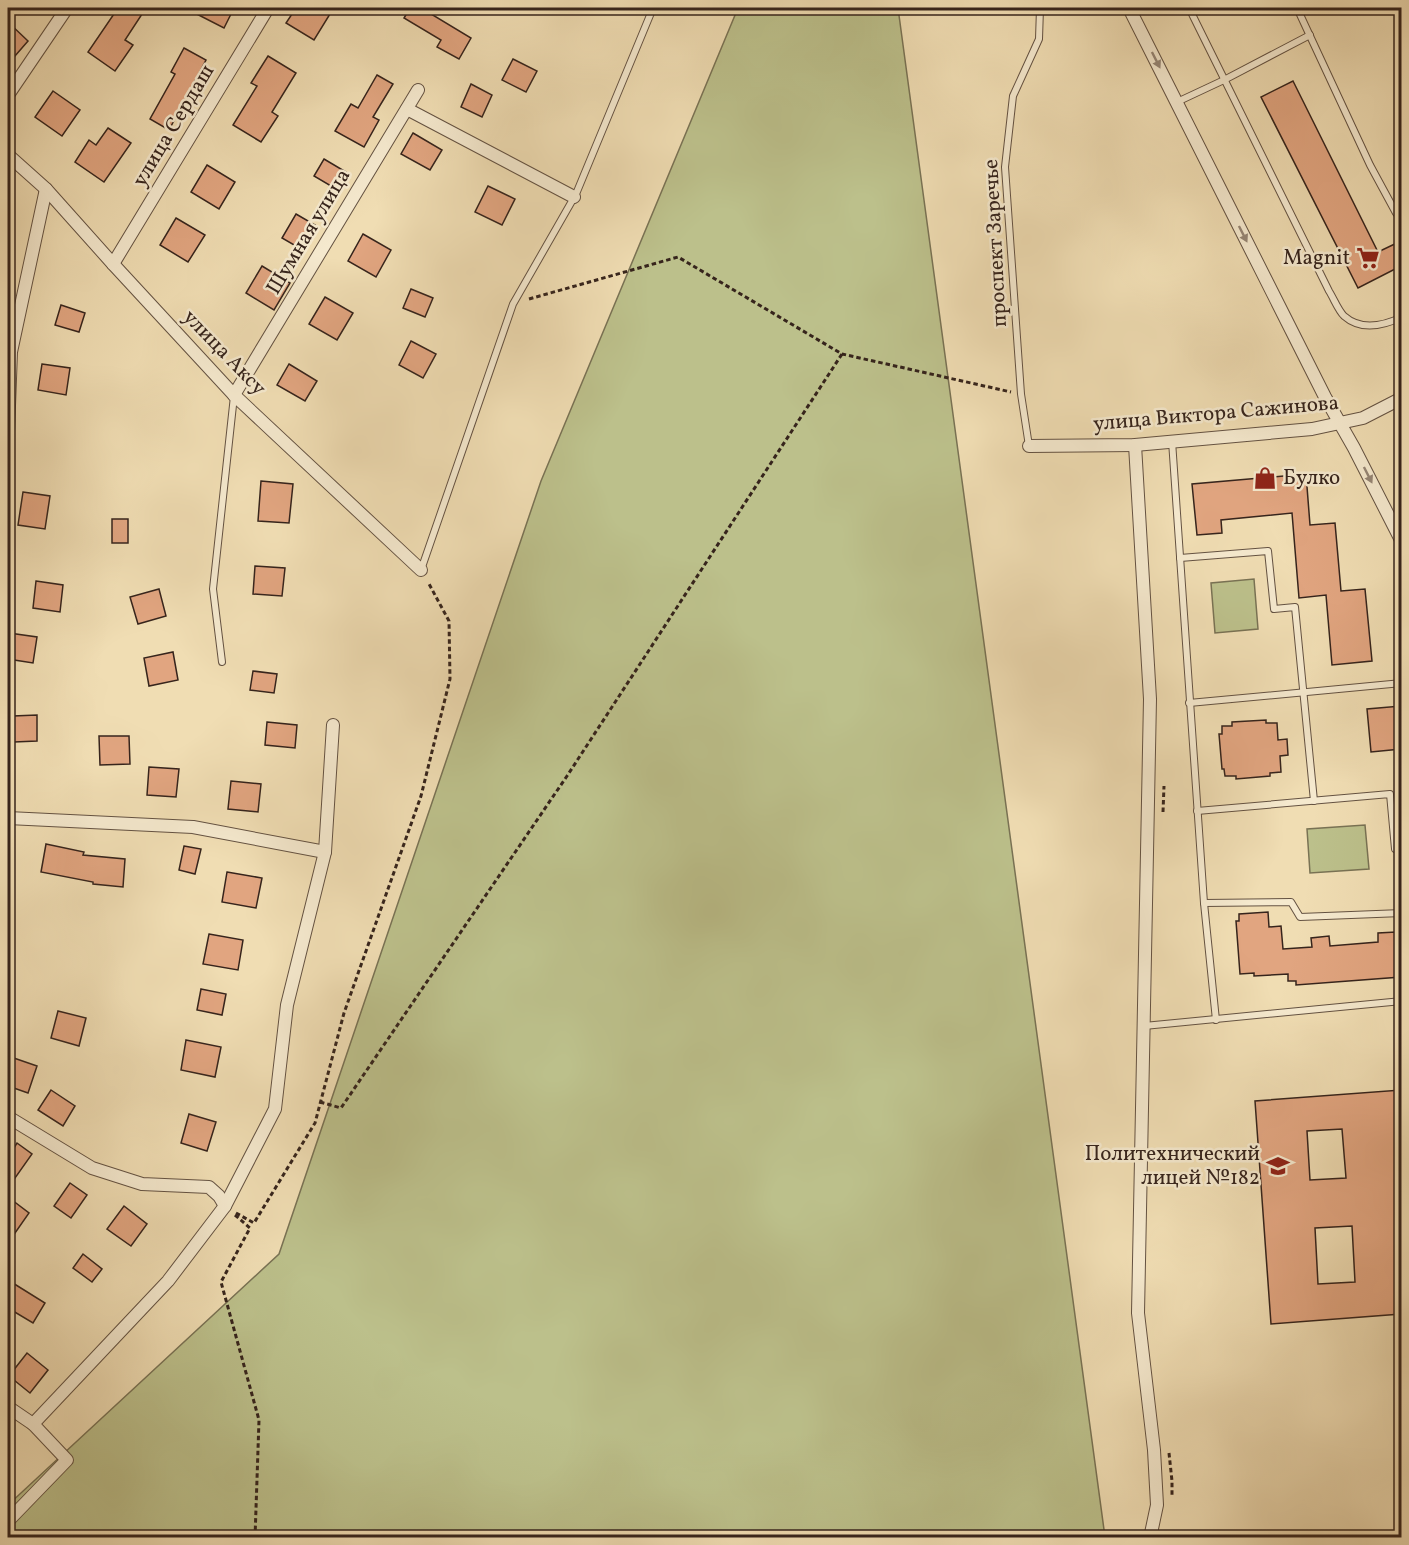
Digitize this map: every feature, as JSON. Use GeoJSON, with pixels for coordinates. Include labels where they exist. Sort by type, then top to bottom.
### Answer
{"type":"FeatureCollection","features":[{"type":"Feature","properties":{"kind":"street"},"geometry":{"type":"LineString","coordinates":[[8,95],[67,8]]}},
{"type":"Feature","properties":{"kind":"street","name":"улица Сердаш"},"geometry":{"type":"LineString","coordinates":[[113,264],[268,8]]}},
{"type":"Feature","properties":{"kind":"street"},"geometry":{"type":"LineString","coordinates":[[1130,8],[1401,542]]}},
{"type":"Feature","properties":{"kind":"street","name":"Шумная улица"},"geometry":{"type":"LineString","coordinates":[[234,395],[418,90]]}},
{"type":"Feature","properties":{"kind":"street"},"geometry":{"type":"LineString","coordinates":[[407,109],[574,197]]}},
{"type":"Feature","properties":{"kind":"street","name":"улица Аксу"},"geometry":{"type":"LineString","coordinates":[[8,155],[46,189],[234,395],[421,570]]}},
{"type":"Feature","properties":{"kind":"street"},"geometry":{"type":"LineString","coordinates":[[8,432],[11,352],[46,189]]}},
{"type":"Feature","properties":{"kind":"street","name":"улица Виктора Сажинова"},"geometry":{"type":"LineString","coordinates":[[1029,446],[1136,445],[1312,429],[1363,418],[1401,398]]}},
{"type":"Feature","properties":{"kind":"street"},"geometry":{"type":"LineString","coordinates":[[1136,445],[1150,699],[1138,1312],[1158,1505],[1150,1538]]}},
{"type":"Feature","properties":{"kind":"street"},"geometry":{"type":"LineString","coordinates":[[33,1424],[168,1281],[225,1206],[275,1109],[287,1005],[325,852],[333,724]]}},
{"type":"Feature","properties":{"kind":"street"},"geometry":{"type":"LineString","coordinates":[[8,818],[193,826],[325,852]]}},
{"type":"Feature","properties":{"kind":"street"},"geometry":{"type":"LineString","coordinates":[[8,1118],[92,1168],[142,1184],[209,1187],[219,1196],[225,1206]]}},
{"type":"Feature","properties":{"kind":"street"},"geometry":{"type":"LineString","coordinates":[[8,1407],[33,1424],[68,1460],[8,1521]]}},
{"type":"Feature","properties":{"kind":"lane"},"geometry":{"type":"LineString","coordinates":[[421,570],[513,304],[574,197],[653,8]]}},
{"type":"Feature","properties":{"kind":"lane","name":"проспект Заречье"},"geometry":{"type":"LineString","coordinates":[[1029,446],[1021,394],[1005,167],[1013,96],[1039,39],[1040,8]]}},
{"type":"Feature","properties":{"kind":"lane"},"geometry":{"type":"LineString","coordinates":[[1189,8],[1343,315],[1359,325],[1386,324],[1401,317]]}},
{"type":"Feature","properties":{"kind":"lane"},"geometry":{"type":"LineString","coordinates":[[1297,8],[1370,165],[1396,213],[1401,210]]}},
{"type":"Feature","properties":{"kind":"lane"},"geometry":{"type":"LineString","coordinates":[[1177,102],[1310,35]]}},
{"type":"Feature","properties":{"kind":"lane"},"geometry":{"type":"LineString","coordinates":[[222,662],[213,589],[234,395]]}},
{"type":"Feature","properties":{"kind":"lane"},"geometry":{"type":"LineString","coordinates":[[1172,441],[1197,811],[1216,1020]]}},
{"type":"Feature","properties":{"kind":"lane"},"geometry":{"type":"LineString","coordinates":[[1180,558],[1268,551],[1274,609],[1295,607],[1314,801]]}},
{"type":"Feature","properties":{"kind":"lane"},"geometry":{"type":"LineString","coordinates":[[1189,703],[1401,682]]}},
{"type":"Feature","properties":{"kind":"lane"},"geometry":{"type":"LineString","coordinates":[[1197,811],[1390,794],[1395,849],[1401,849]]}},
{"type":"Feature","properties":{"kind":"lane"},"geometry":{"type":"LineString","coordinates":[[1204,903],[1291,902],[1300,917],[1401,913]]}},
{"type":"Feature","properties":{"kind":"lane"},"geometry":{"type":"LineString","coordinates":[[1144,1026],[1401,1001]]}},
{"type":"Feature","properties":{"kind":"path"},"geometry":{"type":"LineString","coordinates":[[513,304],[678,257],[842,354],[1021,394]]}},
{"type":"Feature","properties":{"kind":"path"},"geometry":{"type":"LineString","coordinates":[[320,1102],[341,1108],[567,776],[842,354]]}},
{"type":"Feature","properties":{"kind":"path"},"geometry":{"type":"LineString","coordinates":[[225,1206],[254,1223],[315,1123],[344,1014],[421,796],[450,679],[449,621],[421,570]]}},
{"type":"Feature","properties":{"kind":"path"},"geometry":{"type":"LineString","coordinates":[[1163,819],[1164,786]]}},
{"type":"Feature","properties":{"kind":"path"},"geometry":{"type":"LineString","coordinates":[[225,1206],[250,1228],[220,1282],[259,1420],[255,1538]]}},
{"type":"Feature","properties":{"kind":"path"},"geometry":{"type":"LineString","coordinates":[[1168,1446],[1172,1499]]}},
{"type":"Feature","properties":{"kind":"green space"},"geometry":{"type":"Polygon","coordinates":[[[738,8],[898,8],[1105,1537],[8,1538],[8,1505],[279,1254],[541,481],[738,8]]]}},
{"type":"Feature","properties":{"kind":"green space"},"geometry":{"type":"Polygon","coordinates":[[[1254,579],[1258,629],[1215,633],[1211,583],[1254,579]]]}},
{"type":"Feature","properties":{"kind":"green space"},"geometry":{"type":"Polygon","coordinates":[[[1365,825],[1369,869],[1310,873],[1307,829],[1365,825]]]}},
{"type":"Feature","properties":{"kind":"building"},"geometry":{"type":"Polygon","coordinates":[[[118,8],[146,8],[125,40],[133,45],[115,71],[88,52],[118,8]]]}},
{"type":"Feature","properties":{"kind":"building"},"geometry":{"type":"Polygon","coordinates":[[[185,8],[234,8],[224,28],[185,8]]]}},
{"type":"Feature","properties":{"kind":"building"},"geometry":{"type":"Polygon","coordinates":[[[296,8],[320,8],[330,14],[314,40],[286,23],[296,8]]]}},
{"type":"Feature","properties":{"kind":"building"},"geometry":{"type":"Polygon","coordinates":[[[410,8],[434,8],[431,14],[471,38],[459,59],[437,47],[441,40],[404,18],[410,8]]]}},
{"type":"Feature","properties":{"kind":"building"},"geometry":{"type":"Polygon","coordinates":[[[8,22],[28,41],[8,64],[8,22]]]}},
{"type":"Feature","properties":{"kind":"building"},"geometry":{"type":"Polygon","coordinates":[[[184,48],[206,60],[169,130],[150,119],[175,74],[171,72],[184,48]]]}},
{"type":"Feature","properties":{"kind":"building"},"geometry":{"type":"Polygon","coordinates":[[[268,56],[296,73],[272,112],[278,116],[261,142],[233,125],[257,86],[251,83],[268,56]]]}},
{"type":"Feature","properties":{"kind":"building"},"geometry":{"type":"Polygon","coordinates":[[[513,59],[537,71],[526,92],[502,80],[513,59]]]}},
{"type":"Feature","properties":{"kind":"building"},"geometry":{"type":"Polygon","coordinates":[[[377,75],[393,84],[373,117],[379,120],[364,147],[335,131],[351,104],[358,108],[377,75]]]}},
{"type":"Feature","properties":{"kind":"building"},"geometry":{"type":"Polygon","coordinates":[[[1293,81],[1378,252],[1401,241],[1401,266],[1358,288],[1261,97],[1293,81]]]}},
{"type":"Feature","properties":{"kind":"building"},"geometry":{"type":"Polygon","coordinates":[[[471,84],[492,95],[482,117],[461,107],[471,84]]]}},
{"type":"Feature","properties":{"kind":"building"},"geometry":{"type":"Polygon","coordinates":[[[53,91],[80,110],[62,136],[35,117],[53,91]]]}},
{"type":"Feature","properties":{"kind":"building"},"geometry":{"type":"Polygon","coordinates":[[[108,128],[131,143],[104,182],[75,162],[89,140],[96,145],[108,128]]]}},
{"type":"Feature","properties":{"kind":"building"},"geometry":{"type":"Polygon","coordinates":[[[413,133],[442,150],[430,170],[401,154],[413,133]]]}},
{"type":"Feature","properties":{"kind":"building"},"geometry":{"type":"Polygon","coordinates":[[[324,159],[346,172],[336,189],[314,176],[324,159]]]}},
{"type":"Feature","properties":{"kind":"building"},"geometry":{"type":"Polygon","coordinates":[[[207,165],[235,182],[219,209],[191,192],[207,165]]]}},
{"type":"Feature","properties":{"kind":"building"},"geometry":{"type":"Polygon","coordinates":[[[488,186],[515,199],[502,225],[475,212],[488,186]]]}},
{"type":"Feature","properties":{"kind":"building"},"geometry":{"type":"Polygon","coordinates":[[[296,214],[315,225],[301,249],[282,238],[296,214]]]}},
{"type":"Feature","properties":{"kind":"building"},"geometry":{"type":"Polygon","coordinates":[[[176,218],[205,235],[188,262],[160,245],[176,218]]]}},
{"type":"Feature","properties":{"kind":"building"},"geometry":{"type":"Polygon","coordinates":[[[363,234],[391,250],[376,277],[348,261],[363,234]]]}},
{"type":"Feature","properties":{"kind":"building"},"geometry":{"type":"Polygon","coordinates":[[[262,266],[290,283],[274,310],[246,293],[262,266]]]}},
{"type":"Feature","properties":{"kind":"building"},"geometry":{"type":"Polygon","coordinates":[[[411,289],[433,298],[425,317],[403,308],[411,289]]]}},
{"type":"Feature","properties":{"kind":"building"},"geometry":{"type":"Polygon","coordinates":[[[325,297],[353,313],[337,340],[309,324],[325,297]]]}},
{"type":"Feature","properties":{"kind":"building"},"geometry":{"type":"Polygon","coordinates":[[[61,305],[85,313],[79,332],[55,325],[61,305]]]}},
{"type":"Feature","properties":{"kind":"building"},"geometry":{"type":"Polygon","coordinates":[[[411,341],[436,354],[423,378],[399,365],[411,341]]]}},
{"type":"Feature","properties":{"kind":"building"},"geometry":{"type":"Polygon","coordinates":[[[42,364],[70,368],[66,395],[38,390],[42,364]]]}},
{"type":"Feature","properties":{"kind":"building"},"geometry":{"type":"Polygon","coordinates":[[[289,364],[317,381],[305,401],[277,385],[289,364]]]}},
{"type":"Feature","properties":{"kind":"building"},"geometry":{"type":"Polygon","coordinates":[[[1306,474],[1310,525],[1335,523],[1341,591],[1365,589],[1372,661],[1332,665],[1326,595],[1299,598],[1292,513],[1221,520],[1222,533],[1197,535],[1192,484],[1306,474]]]}},
{"type":"Feature","properties":{"kind":"building"},"geometry":{"type":"Polygon","coordinates":[[[261,481],[293,484],[289,523],[258,521],[261,481]]]}},
{"type":"Feature","properties":{"kind":"building"},"geometry":{"type":"Polygon","coordinates":[[[23,492],[50,496],[45,529],[18,525],[23,492]]]}},
{"type":"Feature","properties":{"kind":"building"},"geometry":{"type":"Polygon","coordinates":[[[112,519],[128,519],[128,543],[112,543],[112,519]]]}},
{"type":"Feature","properties":{"kind":"building"},"geometry":{"type":"Polygon","coordinates":[[[255,566],[285,568],[282,596],[253,594],[255,566]]]}},
{"type":"Feature","properties":{"kind":"building"},"geometry":{"type":"Polygon","coordinates":[[[36,581],[63,585],[60,612],[33,608],[36,581]]]}},
{"type":"Feature","properties":{"kind":"building"},"geometry":{"type":"Polygon","coordinates":[[[159,589],[166,616],[138,624],[130,597],[159,589]]]}},
{"type":"Feature","properties":{"kind":"building"},"geometry":{"type":"Polygon","coordinates":[[[9,633],[37,637],[33,663],[8,659],[9,633]]]}},
{"type":"Feature","properties":{"kind":"building"},"geometry":{"type":"Polygon","coordinates":[[[173,652],[178,680],[149,686],[144,658],[173,652]]]}},
{"type":"Feature","properties":{"kind":"building"},"geometry":{"type":"Polygon","coordinates":[[[253,671],[277,674],[274,693],[250,690],[253,671]]]}},
{"type":"Feature","properties":{"kind":"building"},"geometry":{"type":"Polygon","coordinates":[[[1401,706],[1401,749],[1371,752],[1367,709],[1401,706]]]}},
{"type":"Feature","properties":{"kind":"building"},"geometry":{"type":"Polygon","coordinates":[[[37,715],[37,741],[14,742],[13,716],[37,715]]]}},
{"type":"Feature","properties":{"kind":"building"},"geometry":{"type":"Polygon","coordinates":[[[1266,720],[1266,723],[1277,723],[1278,740],[1287,739],[1288,755],[1280,756],[1281,772],[1270,773],[1270,776],[1236,779],[1236,776],[1225,776],[1224,769],[1222,769],[1219,734],[1222,734],[1222,726],[1232,726],[1232,722],[1266,720]]]}},
{"type":"Feature","properties":{"kind":"building"},"geometry":{"type":"Polygon","coordinates":[[[267,722],[297,725],[295,748],[265,745],[267,722]]]}},
{"type":"Feature","properties":{"kind":"building"},"geometry":{"type":"Polygon","coordinates":[[[99,736],[129,736],[130,764],[100,765],[99,736]]]}},
{"type":"Feature","properties":{"kind":"building"},"geometry":{"type":"Polygon","coordinates":[[[149,767],[179,769],[176,797],[147,795],[149,767]]]}},
{"type":"Feature","properties":{"kind":"building"},"geometry":{"type":"Polygon","coordinates":[[[231,781],[261,784],[258,812],[228,809],[231,781]]]}},
{"type":"Feature","properties":{"kind":"building"},"geometry":{"type":"Polygon","coordinates":[[[46,844],[84,852],[83,855],[125,859],[123,887],[93,884],[93,882],[41,872],[46,844]]]}},
{"type":"Feature","properties":{"kind":"building"},"geometry":{"type":"Polygon","coordinates":[[[184,846],[201,849],[195,874],[179,870],[184,846]]]}},
{"type":"Feature","properties":{"kind":"building"},"geometry":{"type":"Polygon","coordinates":[[[227,872],[262,878],[256,908],[222,902],[227,872]]]}},
{"type":"Feature","properties":{"kind":"building"},"geometry":{"type":"Polygon","coordinates":[[[1268,912],[1269,927],[1281,926],[1283,949],[1312,947],[1311,938],[1329,936],[1330,946],[1378,942],[1378,933],[1396,932],[1396,941],[1401,940],[1401,977],[1296,985],[1296,981],[1288,981],[1288,974],[1254,976],[1254,973],[1240,974],[1236,921],[1239,921],[1239,914],[1268,912]]]}},
{"type":"Feature","properties":{"kind":"building"},"geometry":{"type":"Polygon","coordinates":[[[209,934],[243,940],[238,970],[203,964],[209,934]]]}},
{"type":"Feature","properties":{"kind":"building"},"geometry":{"type":"Polygon","coordinates":[[[201,989],[226,994],[222,1015],[197,1010],[201,989]]]}},
{"type":"Feature","properties":{"kind":"building"},"geometry":{"type":"Polygon","coordinates":[[[58,1011],[86,1018],[79,1046],[51,1038],[58,1011]]]}},
{"type":"Feature","properties":{"kind":"building"},"geometry":{"type":"Polygon","coordinates":[[[186,1040],[221,1047],[215,1077],[181,1070],[186,1040]]]}},
{"type":"Feature","properties":{"kind":"building"},"geometry":{"type":"Polygon","coordinates":[[[8,1056],[37,1066],[28,1093],[8,1086],[8,1056]]]}},
{"type":"Feature","properties":{"kind":"building"},"geometry":{"type":"Polygon","coordinates":[[[51,1090],[75,1106],[63,1126],[38,1110],[51,1090]]]}},
{"type":"Feature","properties":{"kind":"building"},"geometry":{"type":"Polygon","coordinates":[[[1401,1090],[1401,1314],[1271,1324],[1255,1101],[1401,1090]],[[1342,1129],[1307,1131],[1310,1180],[1346,1178],[1342,1129]],[[1352,1226],[1315,1228],[1318,1284],[1355,1282],[1352,1226]]]}},
{"type":"Feature","properties":{"kind":"building"},"geometry":{"type":"Polygon","coordinates":[[[189,1114],[216,1122],[207,1151],[181,1143],[189,1114]]]}},
{"type":"Feature","properties":{"kind":"building"},"geometry":{"type":"Polygon","coordinates":[[[17,1143],[32,1154],[8,1188],[8,1149],[12,1151],[17,1143]]]}},
{"type":"Feature","properties":{"kind":"building"},"geometry":{"type":"Polygon","coordinates":[[[70,1183],[87,1195],[71,1218],[54,1206],[70,1183]]]}},
{"type":"Feature","properties":{"kind":"building"},"geometry":{"type":"Polygon","coordinates":[[[8,1197],[29,1213],[8,1243],[8,1197]]]}},
{"type":"Feature","properties":{"kind":"building"},"geometry":{"type":"Polygon","coordinates":[[[124,1206],[147,1224],[131,1246],[107,1229],[124,1206]]]}},
{"type":"Feature","properties":{"kind":"building"},"geometry":{"type":"Polygon","coordinates":[[[83,1254],[102,1269],[92,1282],[73,1268],[83,1254]]]}},
{"type":"Feature","properties":{"kind":"building"},"geometry":{"type":"Polygon","coordinates":[[[8,1280],[45,1303],[33,1323],[8,1308],[8,1280]]]}},
{"type":"Feature","properties":{"kind":"building"},"geometry":{"type":"Polygon","coordinates":[[[27,1353],[48,1370],[30,1393],[9,1376],[27,1353]]]}},
{"type":"Feature","properties":{"kind":"place","name":"Magnit"},"geometry":{"type":"Point","coordinates":[1368,258]}},
{"type":"Feature","properties":{"kind":"place","name":"Булко"},"geometry":{"type":"Point","coordinates":[1265,478]}},
{"type":"Feature","properties":{"kind":"place","name":"Политехнический лицей №182"},"geometry":{"type":"Point","coordinates":[1278,1166]}}]}
